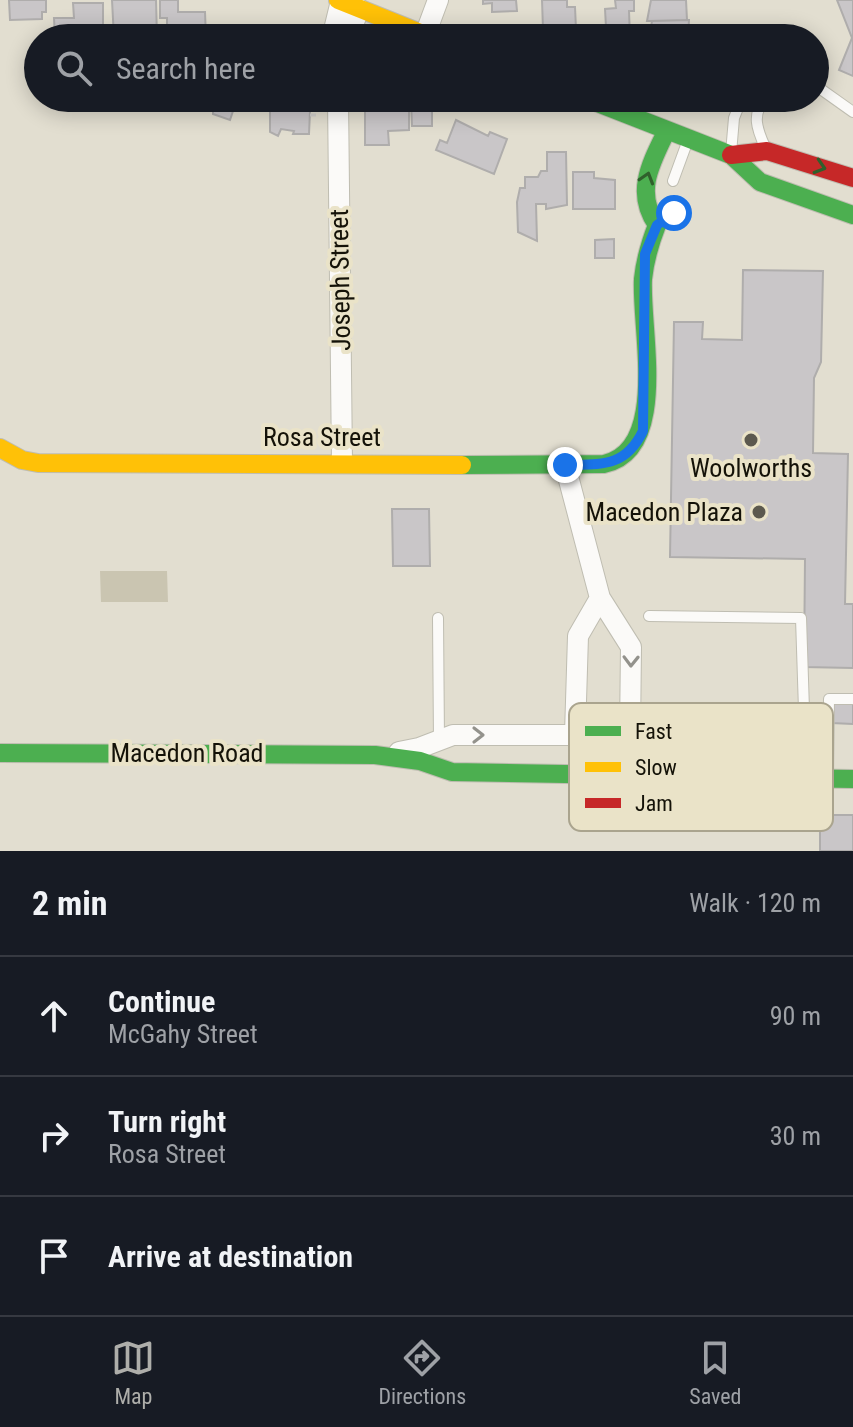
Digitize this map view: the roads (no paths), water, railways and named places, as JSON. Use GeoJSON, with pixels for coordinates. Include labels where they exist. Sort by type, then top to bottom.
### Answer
{"type":"FeatureCollection","features":[{"type":"Feature","properties":{"kind":"street"},"geometry":{"type":"LineString","coordinates":[[432,24],[438,0]]}},
{"type":"Feature","properties":{"kind":"street"},"geometry":{"type":"LineString","coordinates":[[346,3],[399,24]]}},
{"type":"Feature","properties":{"kind":"street"},"geometry":{"type":"LineString","coordinates":[[338,24],[346,3]]}},
{"type":"Feature","properties":{"kind":"street"},"geometry":{"type":"LineString","coordinates":[[346,3],[347,24]]}},
{"type":"Feature","properties":{"kind":"street","name":"Joseph Street"},"geometry":{"type":"LineString","coordinates":[[324,112],[342,463]]}},
{"type":"Feature","properties":{"kind":"street"},"geometry":{"type":"LineString","coordinates":[[621,112],[731,155],[760,182],[853,215]]}},
{"type":"Feature","properties":{"kind":"street","name":"Rosa Street"},"geometry":{"type":"LineString","coordinates":[[4,451],[38,463],[565,465],[613,462],[634,448],[645,417],[645,254],[660,223],[643,203],[643,191],[667,130]]}},
{"type":"Feature","properties":{"kind":"street"},"geometry":{"type":"LineString","coordinates":[[731,155],[767,151],[853,178]]}},
{"type":"Feature","properties":{"kind":"street"},"geometry":{"type":"LineString","coordinates":[[565,465],[600,598],[631,647],[630,703]]}},
{"type":"Feature","properties":{"kind":"street"},"geometry":{"type":"LineString","coordinates":[[576,703],[578,636],[600,598]]}},
{"type":"Feature","properties":{"kind":"street"},"geometry":{"type":"LineString","coordinates":[[578,636],[621,631]]}},
{"type":"Feature","properties":{"kind":"street","name":"Macedon Road"},"geometry":{"type":"LineString","coordinates":[[0,753],[375,755],[419,748],[453,735],[569,734]]}},
{"type":"Feature","properties":{"kind":"street","name":"Macedon Road"},"geometry":{"type":"LineString","coordinates":[[375,755],[452,772],[569,776]]}},
{"type":"Feature","properties":{"kind":"lane"},"geometry":{"type":"LineString","coordinates":[[829,95],[853,112]]}},
{"type":"Feature","properties":{"kind":"lane"},"geometry":{"type":"LineString","coordinates":[[731,155],[736,112]]}},
{"type":"Feature","properties":{"kind":"lane"},"geometry":{"type":"LineString","coordinates":[[757,112],[755,123],[767,151]]}},
{"type":"Feature","properties":{"kind":"lane"},"geometry":{"type":"LineString","coordinates":[[673,181],[688,138]]}},
{"type":"Feature","properties":{"kind":"lane"},"geometry":{"type":"LineString","coordinates":[[649,616],[801,618],[804,703]]}},
{"type":"Feature","properties":{"kind":"lane"},"geometry":{"type":"LineString","coordinates":[[438,618],[440,767]]}},
{"type":"Feature","properties":{"kind":"lane"},"geometry":{"type":"LineString","coordinates":[[829,703],[829,699],[853,699]]}},
{"type":"Feature","properties":{"kind":"place","name":"Woolworths"},"geometry":{"type":"Point","coordinates":[751,440]}},
{"type":"Feature","properties":{"kind":"place","name":"Macedon Plaza"},"geometry":{"type":"Point","coordinates":[759,512]}}]}
